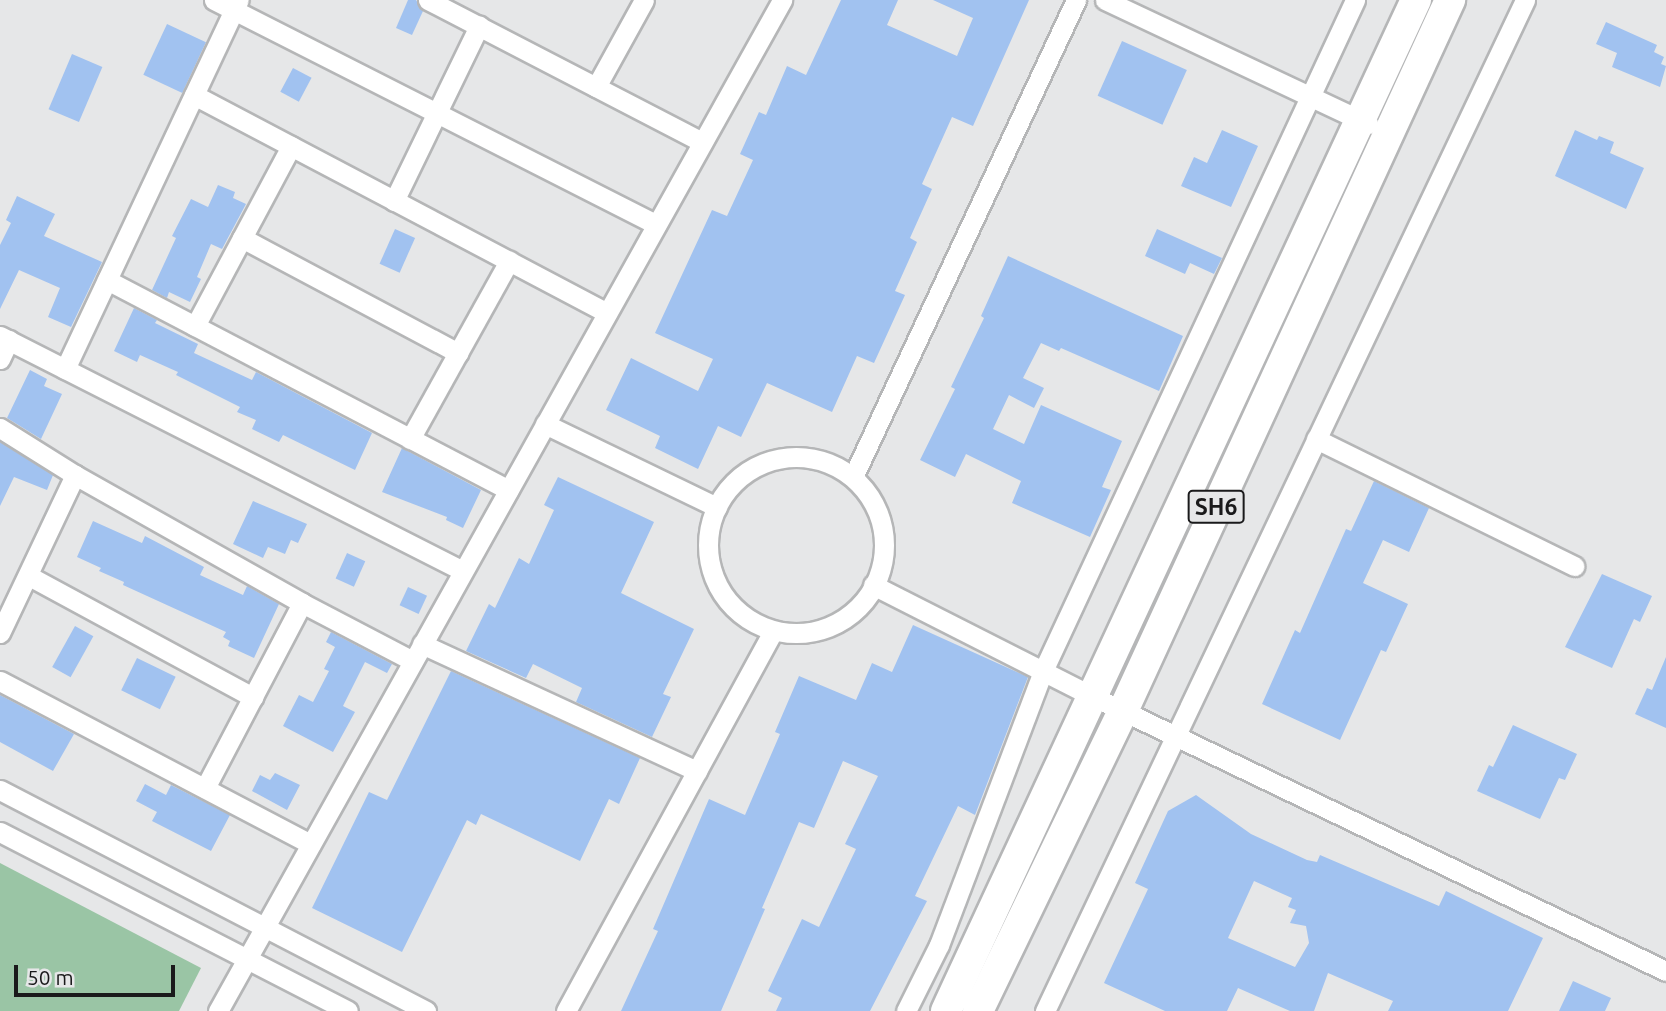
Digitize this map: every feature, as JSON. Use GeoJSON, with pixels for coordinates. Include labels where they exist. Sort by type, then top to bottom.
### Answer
{"type":"FeatureCollection","features":[{"type":"Feature","properties":{"kind":"main road","name":"SH6"},"geometry":{"type":"LineString","coordinates":[[946,1011],[1416,0]]}},
{"type":"Feature","properties":{"kind":"main road","name":"SH6"},"geometry":{"type":"LineString","coordinates":[[978,1011],[1123,710],[1450,0]]}},
{"type":"Feature","properties":{"kind":"street"},"geometry":{"type":"LineString","coordinates":[[214,0],[237,5],[435,111],[656,224]]}},
{"type":"Feature","properties":{"kind":"street"},"geometry":{"type":"LineString","coordinates":[[428,0],[702,142]]}},
{"type":"Feature","properties":{"kind":"street"},"geometry":{"type":"LineString","coordinates":[[596,87],[644,0]]}},
{"type":"Feature","properties":{"kind":"street"},"geometry":{"type":"LineString","coordinates":[[218,1011],[782,0]]}},
{"type":"Feature","properties":{"kind":"street"},"geometry":{"type":"LineString","coordinates":[[853,477],[1076,0]]}},
{"type":"Feature","properties":{"kind":"street"},"geometry":{"type":"LineString","coordinates":[[1105,0],[1388,133]]}},
{"type":"Feature","properties":{"kind":"street"},"geometry":{"type":"LineString","coordinates":[[906,1011],[939,945],[1043,671],[1355,0]]}},
{"type":"Feature","properties":{"kind":"street"},"geometry":{"type":"LineString","coordinates":[[1045,1011],[1525,0]]}},
{"type":"Feature","properties":{"kind":"street"},"geometry":{"type":"LineString","coordinates":[[65,369],[237,5]]}},
{"type":"Feature","properties":{"kind":"street"},"geometry":{"type":"LineString","coordinates":[[394,201],[435,111],[479,26]]}},
{"type":"Feature","properties":{"kind":"street"},"geometry":{"type":"LineString","coordinates":[[194,94],[607,313]]}},
{"type":"Feature","properties":{"kind":"street"},"geometry":{"type":"LineString","coordinates":[[195,326],[291,146]]}},
{"type":"Feature","properties":{"kind":"street"},"geometry":{"type":"LineString","coordinates":[[242,238],[458,353]]}},
{"type":"Feature","properties":{"kind":"street"},"geometry":{"type":"LineString","coordinates":[[410,439],[509,261]]}},
{"type":"Feature","properties":{"kind":"street"},"geometry":{"type":"LineString","coordinates":[[107,280],[508,490]]}},
{"type":"Feature","properties":{"kind":"street"},"geometry":{"type":"LineString","coordinates":[[0,359],[4,338],[463,571]]}},
{"type":"Feature","properties":{"kind":"street"},"geometry":{"type":"LineString","coordinates":[[545,424],[717,507]]}},
{"type":"Feature","properties":{"kind":"street"},"geometry":{"type":"LineString","coordinates":[[0,428],[75,475],[302,603],[697,771]]}},
{"type":"Feature","properties":{"kind":"street"},"geometry":{"type":"LineString","coordinates":[[1316,439],[1574,566]]}},
{"type":"Feature","properties":{"kind":"street"},"geometry":{"type":"LineString","coordinates":[[784,457],[819,459],[853,477],[873,500],[884,533],[882,568],[862,605],[841,623],[808,634],[773,632],[741,615],[719,590],[708,558],[710,523],[717,507],[724,494],[752,468],[784,457]]}},
{"type":"Feature","properties":{"kind":"street"},"geometry":{"type":"LineString","coordinates":[[0,633],[75,475]]}},
{"type":"Feature","properties":{"kind":"street"},"geometry":{"type":"LineString","coordinates":[[29,576],[253,696]]}},
{"type":"Feature","properties":{"kind":"street"},"geometry":{"type":"LineString","coordinates":[[873,585],[1094,697],[1666,971]]}},
{"type":"Feature","properties":{"kind":"street"},"geometry":{"type":"LineString","coordinates":[[205,788],[302,603]]}},
{"type":"Feature","properties":{"kind":"street"},"geometry":{"type":"LineString","coordinates":[[566,1011],[773,632]]}},
{"type":"Feature","properties":{"kind":"street"},"geometry":{"type":"LineString","coordinates":[[0,681],[311,844]]}},
{"type":"Feature","properties":{"kind":"street"},"geometry":{"type":"LineString","coordinates":[[0,790],[426,1011]]}},
{"type":"Feature","properties":{"kind":"street"},"geometry":{"type":"LineString","coordinates":[[0,832],[348,1011]]}},
{"type":"Feature","properties":{"kind":"green space"},"geometry":{"type":"Polygon","coordinates":[[[0,863],[201,968],[179,1011],[0,1011],[0,863]]]}},
{"type":"Feature","properties":{"kind":"building"},"geometry":{"type":"Polygon","coordinates":[[[408,0],[416,0],[423,11],[412,35],[396,28],[408,0]]]}},
{"type":"Feature","properties":{"kind":"building"},"geometry":{"type":"Polygon","coordinates":[[[841,0],[898,0],[887,25],[957,56],[973,18],[933,0],[1029,0],[973,126],[952,117],[922,184],[932,189],[910,238],[917,242],[895,291],[905,295],[874,363],[857,356],[832,412],[767,383],[741,437],[718,426],[698,469],[655,448],[660,436],[606,410],[631,358],[698,391],[713,359],[655,333],[712,210],[727,216],[753,160],[740,154],[759,112],[766,115],[787,66],[806,75],[841,0]]]}},
{"type":"Feature","properties":{"kind":"building"},"geometry":{"type":"Polygon","coordinates":[[[1606,22],[1657,45],[1654,52],[1664,57],[1661,64],[1666,66],[1660,87],[1612,67],[1617,53],[1596,44],[1606,22]]]}},
{"type":"Feature","properties":{"kind":"building"},"geometry":{"type":"Polygon","coordinates":[[[167,24],[206,42],[182,93],[143,75],[167,24]]]}},
{"type":"Feature","properties":{"kind":"building"},"geometry":{"type":"Polygon","coordinates":[[[1122,41],[1187,70],[1162,125],[1098,96],[1122,41]]]}},
{"type":"Feature","properties":{"kind":"building"},"geometry":{"type":"Polygon","coordinates":[[[72,54],[102,67],[79,122],[49,109],[72,54]]]}},
{"type":"Feature","properties":{"kind":"building"},"geometry":{"type":"Polygon","coordinates":[[[293,68],[312,78],[299,102],[280,92],[293,68]]]}},
{"type":"Feature","properties":{"kind":"building"},"geometry":{"type":"Polygon","coordinates":[[[1222,130],[1258,146],[1231,207],[1181,186],[1194,157],[1207,163],[1222,130]]]}},
{"type":"Feature","properties":{"kind":"building"},"geometry":{"type":"Polygon","coordinates":[[[1575,130],[1597,140],[1599,136],[1614,142],[1610,153],[1644,168],[1626,209],[1555,176],[1575,130]]]}},
{"type":"Feature","properties":{"kind":"building"},"geometry":{"type":"Polygon","coordinates":[[[218,185],[235,192],[233,198],[246,204],[222,249],[211,244],[197,277],[201,279],[190,302],[169,292],[167,298],[152,290],[176,238],[172,236],[191,199],[208,207],[218,185]]]}},
{"type":"Feature","properties":{"kind":"building"},"geometry":{"type":"Polygon","coordinates":[[[17,196],[55,214],[44,236],[102,262],[71,327],[48,317],[60,288],[19,270],[0,309],[0,245],[11,223],[6,220],[17,196]]]}},
{"type":"Feature","properties":{"kind":"building"},"geometry":{"type":"Polygon","coordinates":[[[395,229],[415,238],[400,273],[380,264],[395,229]]]}},
{"type":"Feature","properties":{"kind":"building"},"geometry":{"type":"Polygon","coordinates":[[[1157,229],[1222,258],[1214,274],[1190,263],[1185,274],[1145,256],[1157,229]]]}},
{"type":"Feature","properties":{"kind":"building"},"geometry":{"type":"Polygon","coordinates":[[[1008,256],[1183,336],[1159,391],[1061,348],[1059,351],[1041,343],[1023,378],[1044,388],[1034,408],[1009,395],[993,429],[1024,444],[1041,405],[1122,441],[1102,487],[1111,490],[1090,537],[1012,503],[1021,481],[966,454],[955,477],[920,460],[955,389],[951,387],[984,318],[981,316],[1008,256]]]}},
{"type":"Feature","properties":{"kind":"building"},"geometry":{"type":"Polygon","coordinates":[[[134,308],[157,320],[155,323],[198,344],[194,353],[252,380],[256,372],[372,433],[355,470],[283,435],[279,442],[252,429],[256,420],[237,412],[240,407],[176,375],[178,372],[140,355],[137,362],[114,351],[134,308]]]}},
{"type":"Feature","properties":{"kind":"building"},"geometry":{"type":"Polygon","coordinates":[[[30,370],[47,379],[44,386],[62,394],[41,439],[7,418],[30,370]]]}},
{"type":"Feature","properties":{"kind":"building"},"geometry":{"type":"Polygon","coordinates":[[[0,442],[53,475],[47,490],[14,477],[0,506],[0,442]]]}},
{"type":"Feature","properties":{"kind":"building"},"geometry":{"type":"Polygon","coordinates":[[[402,448],[481,490],[463,528],[446,520],[447,517],[382,492],[402,448]]]}},
{"type":"Feature","properties":{"kind":"building"},"geometry":{"type":"Polygon","coordinates":[[[558,477],[654,522],[621,593],[694,629],[663,694],[671,697],[652,737],[576,702],[582,688],[533,664],[526,678],[466,651],[489,604],[495,608],[519,558],[529,564],[554,510],[544,505],[558,477]]]}},
{"type":"Feature","properties":{"kind":"building"},"geometry":{"type":"Polygon","coordinates":[[[1374,481],[1429,508],[1409,552],[1383,540],[1363,583],[1408,604],[1386,652],[1381,650],[1340,740],[1262,704],[1295,630],[1300,633],[1346,529],[1351,531],[1374,481]]]}},
{"type":"Feature","properties":{"kind":"building"},"geometry":{"type":"Polygon","coordinates":[[[253,501],[307,524],[298,543],[291,540],[285,554],[268,547],[263,558],[233,544],[253,501]]]}},
{"type":"Feature","properties":{"kind":"building"},"geometry":{"type":"Polygon","coordinates":[[[93,521],[142,543],[145,536],[204,567],[200,575],[243,595],[247,586],[279,604],[254,658],[228,646],[230,641],[223,637],[226,632],[123,585],[124,582],[99,571],[101,568],[77,557],[93,521]]]}},
{"type":"Feature","properties":{"kind":"building"},"geometry":{"type":"Polygon","coordinates":[[[347,553],[365,561],[354,587],[336,579],[347,553]]]}},
{"type":"Feature","properties":{"kind":"building"},"geometry":{"type":"Polygon","coordinates":[[[1602,574],[1652,596],[1640,622],[1634,619],[1612,668],[1565,647],[1602,574]]]}},
{"type":"Feature","properties":{"kind":"building"},"geometry":{"type":"Polygon","coordinates":[[[408,587],[427,596],[419,614],[400,605],[408,587]]]}},
{"type":"Feature","properties":{"kind":"building"},"geometry":{"type":"Polygon","coordinates":[[[913,625],[1028,677],[975,815],[958,806],[915,896],[927,901],[870,1011],[776,1011],[782,998],[768,991],[802,919],[819,927],[856,849],[845,844],[878,776],[843,761],[814,828],[799,822],[721,1011],[621,1011],[658,931],[653,929],[709,799],[745,815],[780,734],[775,732],[799,676],[856,700],[872,663],[892,672],[913,625]]]}},
{"type":"Feature","properties":{"kind":"building"},"geometry":{"type":"Polygon","coordinates":[[[75,626],[93,636],[71,677],[52,667],[75,626]]]}},
{"type":"Feature","properties":{"kind":"building"},"geometry":{"type":"Polygon","coordinates":[[[331,632],[392,664],[387,673],[365,662],[343,706],[355,712],[333,752],[283,726],[299,695],[313,702],[329,671],[324,669],[335,647],[326,642],[331,632]]]}},
{"type":"Feature","properties":{"kind":"building"},"geometry":{"type":"Polygon","coordinates":[[[1666,657],[1666,728],[1635,714],[1647,688],[1652,690],[1666,657]]]}},
{"type":"Feature","properties":{"kind":"building"},"geometry":{"type":"Polygon","coordinates":[[[137,658],[176,677],[160,709],[121,690],[137,658]]]}},
{"type":"Feature","properties":{"kind":"building"},"geometry":{"type":"Polygon","coordinates":[[[451,671],[640,758],[619,804],[609,799],[580,861],[481,814],[476,825],[467,820],[402,952],[312,908],[369,792],[387,800],[451,671]]]}},
{"type":"Feature","properties":{"kind":"building"},"geometry":{"type":"Polygon","coordinates":[[[0,695],[74,734],[53,771],[0,742],[0,695]]]}},
{"type":"Feature","properties":{"kind":"building"},"geometry":{"type":"Polygon","coordinates":[[[1513,725],[1577,754],[1565,780],[1559,778],[1540,819],[1477,791],[1489,765],[1493,767],[1513,725]]]}},
{"type":"Feature","properties":{"kind":"building"},"geometry":{"type":"Polygon","coordinates":[[[275,773],[300,785],[287,810],[252,791],[260,775],[270,780],[275,773]]]}},
{"type":"Feature","properties":{"kind":"building"},"geometry":{"type":"Polygon","coordinates":[[[145,784],[166,795],[171,785],[230,815],[211,851],[152,821],[157,812],[136,801],[145,784]]]}},
{"type":"Feature","properties":{"kind":"building"},"geometry":{"type":"Polygon","coordinates":[[[1196,795],[1251,834],[1307,860],[1317,862],[1320,855],[1439,906],[1446,891],[1543,938],[1508,1011],[1388,1011],[1393,1001],[1328,973],[1314,1011],[1290,1011],[1238,988],[1227,1011],[1165,1011],[1104,983],[1148,889],[1135,883],[1168,811],[1196,795]],[[1254,881],[1228,938],[1295,967],[1309,943],[1306,926],[1290,923],[1296,910],[1288,907],[1292,898],[1254,881]]]}},
{"type":"Feature","properties":{"kind":"building"},"geometry":{"type":"Polygon","coordinates":[[[1573,981],[1611,998],[1605,1011],[1559,1011],[1573,981]]]}}]}
